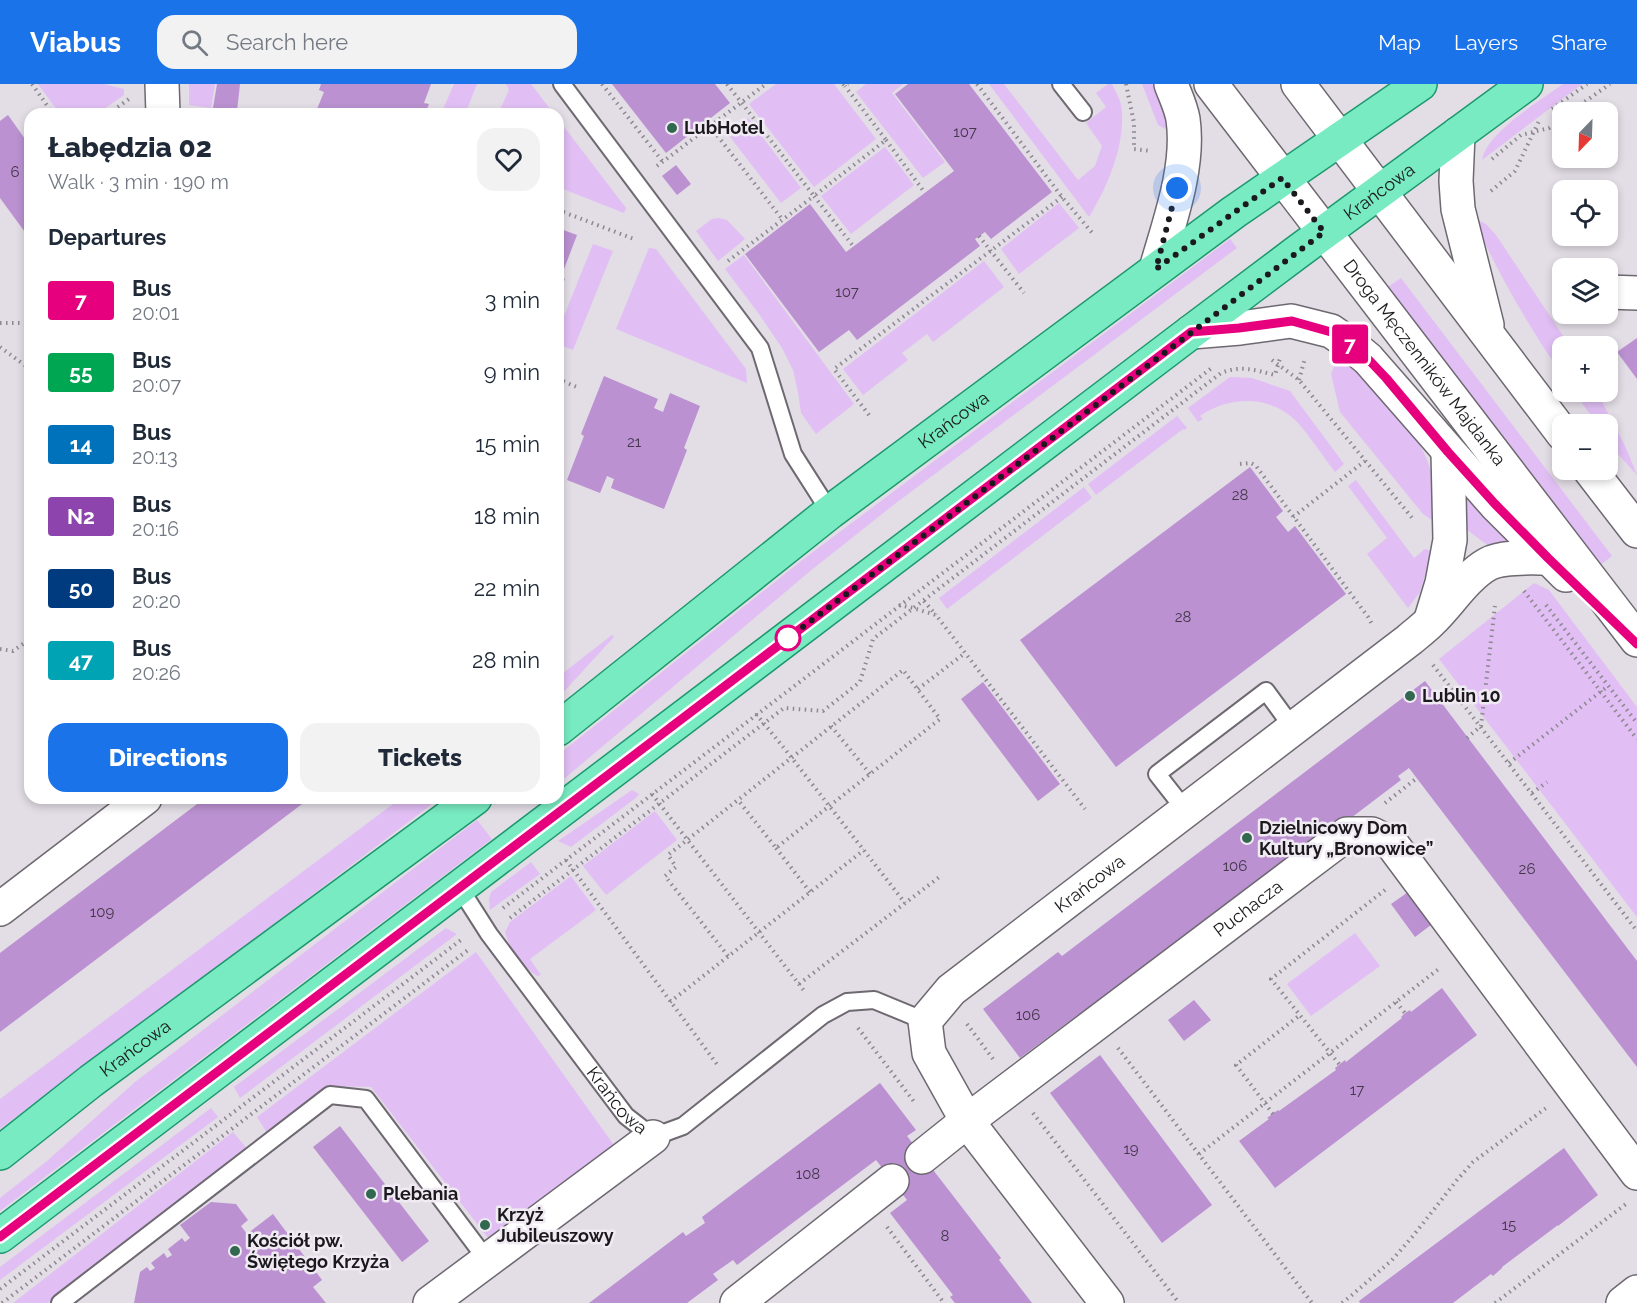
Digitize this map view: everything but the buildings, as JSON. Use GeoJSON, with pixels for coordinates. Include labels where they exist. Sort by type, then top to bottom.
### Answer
{"type":"FeatureCollection","features":[{"type":"Feature","properties":{"kind":"main road","name":"Krańcowa"},"geometry":{"type":"LineString","coordinates":[[564,724],[830,512],[1156,269],[1282,178],[1420,84]]}},
{"type":"Feature","properties":{"kind":"main road","name":"Krańcowa"},"geometry":{"type":"LineString","coordinates":[[0,1236],[1191,332],[1526,84]]}},
{"type":"Feature","properties":{"kind":"main road","name":"Krańcowa"},"geometry":{"type":"LineString","coordinates":[[0,1153],[91,1081],[467,804]]}},
{"type":"Feature","properties":{"kind":"street"},"geometry":{"type":"LineString","coordinates":[[162,84],[163,108]]}},
{"type":"Feature","properties":{"kind":"street"},"geometry":{"type":"LineString","coordinates":[[1156,269],[1178,184],[1183,146],[1183,117],[1171,84]]}},
{"type":"Feature","properties":{"kind":"street","name":"Droga Męczenników Majdanka"},"geometry":{"type":"LineString","coordinates":[[1211,84],[1637,642]]}},
{"type":"Feature","properties":{"kind":"street"},"geometry":{"type":"LineString","coordinates":[[1298,84],[1552,420]]}},
{"type":"Feature","properties":{"kind":"street"},"geometry":{"type":"LineString","coordinates":[[1458,134],[1456,181],[1458,209],[1492,341]]}},
{"type":"Feature","properties":{"kind":"street"},"geometry":{"type":"LineString","coordinates":[[1618,292],[1637,293]]}},
{"type":"Feature","properties":{"kind":"street"},"geometry":{"type":"LineString","coordinates":[[1191,332],[1292,321],[1331,332],[1350,344],[1386,378],[1495,504],[1637,642]]}},
{"type":"Feature","properties":{"kind":"street"},"geometry":{"type":"LineString","coordinates":[[1431,622],[1442,583],[1450,540],[1448,452]]}},
{"type":"Feature","properties":{"kind":"street"},"geometry":{"type":"LineString","coordinates":[[1598,480],[1637,531]]}},
{"type":"Feature","properties":{"kind":"street","name":"Krańcowa"},"geometry":{"type":"LineString","coordinates":[[925,1021],[951,990],[1431,622],[1472,577],[1488,564],[1525,557],[1548,558]]}},
{"type":"Feature","properties":{"kind":"street"},"geometry":{"type":"LineString","coordinates":[[0,909],[137,804]]}},
{"type":"Feature","properties":{"kind":"street","name":"Puchacza"},"geometry":{"type":"LineString","coordinates":[[922,1157],[1347,834],[1372,834],[1392,844],[1574,1088],[1632,1188]]}},
{"type":"Feature","properties":{"kind":"street"},"geometry":{"type":"LineString","coordinates":[[925,1021],[928,1053],[967,1121],[1107,1303]]}},
{"type":"Feature","properties":{"kind":"street"},"geometry":{"type":"LineString","coordinates":[[430,1303],[653,1137]]}},
{"type":"Feature","properties":{"kind":"street"},"geometry":{"type":"LineString","coordinates":[[737,1303],[892,1181]]}},
{"type":"Feature","properties":{"kind":"street"},"geometry":{"type":"LineString","coordinates":[[1623,1303],[1637,1292]]}},
{"type":"Feature","properties":{"kind":"lane"},"geometry":{"type":"LineString","coordinates":[[562,84],[760,348],[793,454],[830,512]]}},
{"type":"Feature","properties":{"kind":"lane"},"geometry":{"type":"LineString","coordinates":[[1061,84],[1083,112]]}},
{"type":"Feature","properties":{"kind":"lane"},"geometry":{"type":"LineString","coordinates":[[1186,811],[1157,774],[1266,691],[1293,728]]}},
{"type":"Feature","properties":{"kind":"lane","name":"Krańcowa"},"geometry":{"type":"LineString","coordinates":[[459,888],[486,929],[626,1116],[653,1137],[683,1126],[823,1015],[847,1002],[874,1000],[925,1021]]}},
{"type":"Feature","properties":{"kind":"lane"},"geometry":{"type":"LineString","coordinates":[[60,1303],[330,1095],[366,1099],[487,1260]]}},
{"type":"Feature","properties":{"kind":"path"},"geometry":{"type":"LineString","coordinates":[[32,84],[49,108]]}},
{"type":"Feature","properties":{"kind":"path"},"geometry":{"type":"LineString","coordinates":[[602,84],[663,162],[766,84]]}},
{"type":"Feature","properties":{"kind":"path"},"geometry":{"type":"LineString","coordinates":[[727,84],[854,247]]}},
{"type":"Feature","properties":{"kind":"path"},"geometry":{"type":"LineString","coordinates":[[977,84],[1062,197],[1094,235]]}},
{"type":"Feature","properties":{"kind":"path"},"geometry":{"type":"LineString","coordinates":[[1126,84],[1134,123],[1134,149]]}},
{"type":"Feature","properties":{"kind":"path"},"geometry":{"type":"LineString","coordinates":[[1550,111],[1587,84]]}},
{"type":"Feature","properties":{"kind":"path"},"geometry":{"type":"LineString","coordinates":[[1584,102],[1610,84]]}},
{"type":"Feature","properties":{"kind":"path"},"geometry":{"type":"LineString","coordinates":[[845,85],[925,193]]}},
{"type":"Feature","properties":{"kind":"path"},"geometry":{"type":"LineString","coordinates":[[117,108],[131,98]]}},
{"type":"Feature","properties":{"kind":"path"},"geometry":{"type":"LineString","coordinates":[[1485,197],[1515,171],[1540,118]]}},
{"type":"Feature","properties":{"kind":"path"},"geometry":{"type":"LineString","coordinates":[[710,126],[782,219]]}},
{"type":"Feature","properties":{"kind":"path"},"geometry":{"type":"LineString","coordinates":[[1456,181],[1477,171],[1521,135],[1552,126]]}},
{"type":"Feature","properties":{"kind":"path"},"geometry":{"type":"LineString","coordinates":[[726,262],[886,140]]}},
{"type":"Feature","properties":{"kind":"path"},"geometry":{"type":"LineString","coordinates":[[868,415],[834,369],[1062,197]]}},
{"type":"Feature","properties":{"kind":"path"},"geometry":{"type":"LineString","coordinates":[[564,212],[634,239]]}},
{"type":"Feature","properties":{"kind":"path"},"geometry":{"type":"LineString","coordinates":[[980,236],[1024,292]]}},
{"type":"Feature","properties":{"kind":"path"},"geometry":{"type":"LineString","coordinates":[[0,1289],[486,929],[573,869],[784,708],[822,711],[860,682],[873,639],[1221,373],[1233,368],[1275,375],[1292,321]]}},
{"type":"Feature","properties":{"kind":"path"},"geometry":{"type":"LineString","coordinates":[[0,323],[24,323]]}},
{"type":"Feature","properties":{"kind":"path"},"geometry":{"type":"LineString","coordinates":[[0,347],[24,365]]}},
{"type":"Feature","properties":{"kind":"path"},"geometry":{"type":"LineString","coordinates":[[1263,358],[1273,360],[1299,380],[1418,525]]}},
{"type":"Feature","properties":{"kind":"path"},"geometry":{"type":"LineString","coordinates":[[2,1303],[486,929],[566,860],[1217,363]]}},
{"type":"Feature","properties":{"kind":"path"},"geometry":{"type":"LineString","coordinates":[[564,382],[579,388]]}},
{"type":"Feature","properties":{"kind":"path"},"geometry":{"type":"LineString","coordinates":[[1293,517],[1365,461]]}},
{"type":"Feature","properties":{"kind":"path"},"geometry":{"type":"LineString","coordinates":[[1240,464],[1251,463],[1256,466],[1368,617]]}},
{"type":"Feature","properties":{"kind":"path"},"geometry":{"type":"LineString","coordinates":[[1520,586],[1637,739]]}},
{"type":"Feature","properties":{"kind":"path"},"geometry":{"type":"LineString","coordinates":[[1540,598],[1637,723]]}},
{"type":"Feature","properties":{"kind":"path"},"geometry":{"type":"LineString","coordinates":[[924,601],[1085,808]]}},
{"type":"Feature","properties":{"kind":"path"},"geometry":{"type":"LineString","coordinates":[[899,605],[936,615]]}},
{"type":"Feature","properties":{"kind":"path"},"geometry":{"type":"LineString","coordinates":[[1467,738],[1481,726],[1495,606]]}},
{"type":"Feature","properties":{"kind":"path"},"geometry":{"type":"LineString","coordinates":[[0,649],[13,651],[24,643]]}},
{"type":"Feature","properties":{"kind":"path"},"geometry":{"type":"LineString","coordinates":[[918,689],[965,653]]}},
{"type":"Feature","properties":{"kind":"path"},"geometry":{"type":"LineString","coordinates":[[1427,657],[1637,931]]}},
{"type":"Feature","properties":{"kind":"path"},"geometry":{"type":"LineString","coordinates":[[728,956],[665,876],[676,867],[668,855],[903,670],[940,719],[776,848]]}},
{"type":"Feature","properties":{"kind":"path"},"geometry":{"type":"LineString","coordinates":[[1509,763],[1608,686]]}},
{"type":"Feature","properties":{"kind":"path"},"geometry":{"type":"LineString","coordinates":[[756,714],[905,903]]}},
{"type":"Feature","properties":{"kind":"path"},"geometry":{"type":"LineString","coordinates":[[831,726],[870,774]]}},
{"type":"Feature","properties":{"kind":"path"},"geometry":{"type":"LineString","coordinates":[[1532,793],[1547,782]]}},
{"type":"Feature","properties":{"kind":"path"},"geometry":{"type":"LineString","coordinates":[[652,794],[805,992]]}},
{"type":"Feature","properties":{"kind":"path"},"geometry":{"type":"LineString","coordinates":[[738,801],[810,892]]}},
{"type":"Feature","properties":{"kind":"path"},"geometry":{"type":"LineString","coordinates":[[670,1002],[864,850]]}},
{"type":"Feature","properties":{"kind":"path"},"geometry":{"type":"LineString","coordinates":[[566,860],[733,1087]]}},
{"type":"Feature","properties":{"kind":"path"},"geometry":{"type":"LineString","coordinates":[[1339,1065],[1271,979],[1411,869]]}},
{"type":"Feature","properties":{"kind":"path"},"geometry":{"type":"LineString","coordinates":[[799,984],[942,875]]}},
{"type":"Feature","properties":{"kind":"path"},"geometry":{"type":"LineString","coordinates":[[1199,1154],[1468,946]]}},
{"type":"Feature","properties":{"kind":"path"},"geometry":{"type":"LineString","coordinates":[[1396,1002],[1405,1014]]}},
{"type":"Feature","properties":{"kind":"path"},"geometry":{"type":"LineString","coordinates":[[1273,1114],[1236,1065],[1300,1015]]}},
{"type":"Feature","properties":{"kind":"path"},"geometry":{"type":"LineString","coordinates":[[857,1027],[921,1112]]}},
{"type":"Feature","properties":{"kind":"path"},"geometry":{"type":"LineString","coordinates":[[1113,1042],[1312,1303]]}},
{"type":"Feature","properties":{"kind":"path"},"geometry":{"type":"LineString","coordinates":[[1342,1303],[1392,1260],[1473,1162],[1574,1088]]}},
{"type":"Feature","properties":{"kind":"path"},"geometry":{"type":"LineString","coordinates":[[1495,1303],[1632,1188]]}},
{"type":"Feature","properties":{"kind":"path"},"geometry":{"type":"LineString","coordinates":[[881,1219],[944,1303]]}},
{"type":"Feature","properties":{"kind":"shaded area"},"geometry":{"type":"Polygon","coordinates":[[[38,84],[104,84],[124,89],[124,95],[106,108],[56,108],[38,84]]]}},
{"type":"Feature","properties":{"kind":"shaded area"},"geometry":{"type":"Polygon","coordinates":[[[189,84],[215,84],[211,108],[189,105],[189,84]]]}},
{"type":"Feature","properties":{"kind":"shaded area"},"geometry":{"type":"Polygon","coordinates":[[[454,84],[477,84],[467,108],[444,108],[454,84]]]}},
{"type":"Feature","properties":{"kind":"shaded area"},"geometry":{"type":"Polygon","coordinates":[[[506,84],[531,84],[549,108],[501,108],[509,90],[506,84]]]}},
{"type":"Feature","properties":{"kind":"shaded area"},"geometry":{"type":"Polygon","coordinates":[[[776,84],[834,84],[876,139],[814,187],[749,104],[776,84]]]}},
{"type":"Feature","properties":{"kind":"shaded area"},"geometry":{"type":"Polygon","coordinates":[[[866,84],[903,84],[892,93],[945,162],[923,178],[856,92],[866,84]]]}},
{"type":"Feature","properties":{"kind":"shaded area"},"geometry":{"type":"Polygon","coordinates":[[[989,84],[1004,84],[1078,180],[1095,166],[1102,146],[1086,123],[1106,107],[1096,93],[1108,84],[1112,84],[1121,105],[1119,148],[1103,192],[1089,217],[989,84]]]}},
{"type":"Feature","properties":{"kind":"shaded area"},"geometry":{"type":"Polygon","coordinates":[[[1142,84],[1157,84],[1169,131],[1158,125],[1142,84]]]}},
{"type":"Feature","properties":{"kind":"shaded area"},"geometry":{"type":"Polygon","coordinates":[[[1563,84],[1582,84],[1558,102],[1552,102],[1552,107],[1482,160],[1493,139],[1529,108],[1563,84]]]}},
{"type":"Feature","properties":{"kind":"shaded area"},"geometry":{"type":"Polygon","coordinates":[[[748,118],[801,188],[781,203],[727,133],[748,118]]]}},
{"type":"Feature","properties":{"kind":"shaded area"},"geometry":{"type":"Polygon","coordinates":[[[564,127],[626,208],[624,213],[564,189],[564,127]]]}},
{"type":"Feature","properties":{"kind":"shaded area"},"geometry":{"type":"Polygon","coordinates":[[[885,147],[914,185],[851,234],[821,196],[885,147]]]}},
{"type":"Feature","properties":{"kind":"shaded area"},"geometry":{"type":"Polygon","coordinates":[[[1059,203],[1079,228],[1019,274],[1001,249],[1059,203]]]}},
{"type":"Feature","properties":{"kind":"shaded area"},"geometry":{"type":"Polygon","coordinates":[[[1473,218],[1486,224],[1496,235],[1552,319],[1552,324],[1555,324],[1563,336],[1552,336],[1552,359],[1514,299],[1473,218]]]}},
{"type":"Feature","properties":{"kind":"shaded area"},"geometry":{"type":"Polygon","coordinates":[[[712,219],[727,220],[745,239],[718,261],[696,231],[712,219]]]}},
{"type":"Feature","properties":{"kind":"shaded area"},"geometry":{"type":"Polygon","coordinates":[[[1230,239],[1237,248],[896,503],[809,572],[564,779],[564,750],[801,561],[1230,239]]]}},
{"type":"Feature","properties":{"kind":"shaded area"},"geometry":{"type":"Polygon","coordinates":[[[593,244],[613,251],[573,350],[564,346],[564,316],[593,244]]]}},
{"type":"Feature","properties":{"kind":"shaded area"},"geometry":{"type":"Polygon","coordinates":[[[649,248],[656,249],[746,369],[747,383],[616,329],[649,248]]]}},
{"type":"Feature","properties":{"kind":"shaded area"},"geometry":{"type":"Polygon","coordinates":[[[744,255],[854,404],[816,434],[801,413],[793,370],[782,348],[725,269],[744,255]]]}},
{"type":"Feature","properties":{"kind":"shaded area"},"geometry":{"type":"Polygon","coordinates":[[[984,261],[1004,287],[933,342],[927,334],[902,353],[908,360],[863,395],[843,369],[984,261]]]}},
{"type":"Feature","properties":{"kind":"shaded area"},"geometry":{"type":"Polygon","coordinates":[[[1401,278],[1552,477],[1552,480],[1554,480],[1612,556],[1599,566],[1388,287],[1401,278]]]}},
{"type":"Feature","properties":{"kind":"shaded area"},"geometry":{"type":"Polygon","coordinates":[[[1339,355],[1389,403],[1420,446],[1432,475],[1438,524],[1423,514],[1340,412],[1331,374],[1339,355]]]}},
{"type":"Feature","properties":{"kind":"shaded area"},"geometry":{"type":"Polygon","coordinates":[[[1230,377],[1252,378],[1290,391],[1344,464],[1335,472],[1298,423],[1276,407],[1263,403],[1250,401],[1224,404],[1200,416],[1203,419],[1198,422],[1188,408],[1230,377]]]}},
{"type":"Feature","properties":{"kind":"shaded area"},"geometry":{"type":"Polygon","coordinates":[[[1581,402],[1602,402],[1608,414],[1590,414],[1581,402]]]}},
{"type":"Feature","properties":{"kind":"shaded area"},"geometry":{"type":"Polygon","coordinates":[[[1177,416],[1187,428],[1096,495],[1088,484],[1177,416]]]}},
{"type":"Feature","properties":{"kind":"shaded area"},"geometry":{"type":"Polygon","coordinates":[[[1618,433],[1626,448],[1637,475],[1618,454],[1618,433]]]}},
{"type":"Feature","properties":{"kind":"shaded area"},"geometry":{"type":"Polygon","coordinates":[[[1356,480],[1414,558],[1425,549],[1432,551],[1420,592],[1408,608],[1367,554],[1387,538],[1348,486],[1356,480]]]}},
{"type":"Feature","properties":{"kind":"shaded area"},"geometry":{"type":"Polygon","coordinates":[[[1084,487],[1092,498],[947,609],[939,598],[1084,487]]]}},
{"type":"Feature","properties":{"kind":"shaded area"},"geometry":{"type":"Polygon","coordinates":[[[1467,491],[1513,543],[1493,549],[1467,530],[1467,491]]]}},
{"type":"Feature","properties":{"kind":"shaded area"},"geometry":{"type":"Polygon","coordinates":[[[1534,583],[1549,590],[1637,707],[1637,917],[1439,659],[1534,583]]]}},
{"type":"Feature","properties":{"kind":"shaded area"},"geometry":{"type":"Polygon","coordinates":[[[612,635],[614,637],[564,691],[564,672],[612,635]]]}},
{"type":"Feature","properties":{"kind":"shaded area"},"geometry":{"type":"Polygon","coordinates":[[[632,790],[639,794],[637,797],[571,847],[558,841],[632,790]]]}},
{"type":"Feature","properties":{"kind":"shaded area"},"geometry":{"type":"Polygon","coordinates":[[[393,804],[432,804],[0,1129],[0,1099],[393,804]]]}},
{"type":"Feature","properties":{"kind":"shaded area"},"geometry":{"type":"Polygon","coordinates":[[[655,811],[677,840],[606,895],[583,866],[655,811]]]}},
{"type":"Feature","properties":{"kind":"shaded area"},"geometry":{"type":"Polygon","coordinates":[[[477,820],[492,839],[0,1211],[0,1198],[47,1161],[135,1082],[477,820]]]}},
{"type":"Feature","properties":{"kind":"shaded area"},"geometry":{"type":"Polygon","coordinates":[[[531,862],[540,874],[490,910],[491,892],[531,862]]]}},
{"type":"Feature","properties":{"kind":"shaded area"},"geometry":{"type":"Polygon","coordinates":[[[571,876],[596,910],[530,959],[541,975],[538,976],[528,969],[518,957],[505,932],[510,922],[571,876]]]}},
{"type":"Feature","properties":{"kind":"shaded area"},"geometry":{"type":"Polygon","coordinates":[[[446,928],[457,934],[240,1098],[234,1087],[446,928]]]}},
{"type":"Feature","properties":{"kind":"shaded area"},"geometry":{"type":"Polygon","coordinates":[[[1355,933],[1380,966],[1311,1016],[1287,984],[1355,933]]]}},
{"type":"Feature","properties":{"kind":"shaded area"},"geometry":{"type":"Polygon","coordinates":[[[476,952],[616,1148],[492,1243],[371,1087],[330,1086],[269,1136],[257,1117],[476,952]]]}},
{"type":"Feature","properties":{"kind":"shaded area"},"geometry":{"type":"Polygon","coordinates":[[[211,1108],[218,1117],[0,1280],[0,1267],[211,1108]]]}},
{"type":"Feature","properties":{"kind":"shaded area"},"geometry":{"type":"Polygon","coordinates":[[[233,1132],[250,1152],[48,1303],[13,1303],[233,1132]]]}},
{"type":"Feature","properties":{"kind":"bus line","name":"7"},"geometry":{"type":"LineString","coordinates":[[0,1237],[1191,332],[1292,321],[1331,332],[1350,344],[1386,378],[1495,504],[1637,644]]}},
{"type":"Feature","properties":{"kind":"place","name":"LubHotel"},"geometry":{"type":"Point","coordinates":[672,128]}},
{"type":"Feature","properties":{"kind":"place","name":"Lublin 10"},"geometry":{"type":"Point","coordinates":[1410,696]}},
{"type":"Feature","properties":{"kind":"place","name":"Dzielnicowy Dom Kultury „Bronowice”"},"geometry":{"type":"Point","coordinates":[1247,838]}},
{"type":"Feature","properties":{"kind":"place","name":"Plebania"},"geometry":{"type":"Point","coordinates":[371,1194]}},
{"type":"Feature","properties":{"kind":"place","name":"Krzyż Jubileuszowy"},"geometry":{"type":"Point","coordinates":[485,1225]}},
{"type":"Feature","properties":{"kind":"place","name":"Kościół pw. Świętego Krzyża"},"geometry":{"type":"Point","coordinates":[235,1251]}},
{"type":"Feature","properties":{"kind":"route"},"geometry":{"type":"LineString","coordinates":[[788,638],[1324,232],[1282,178],[1156,269],[1177,188]]}}]}
